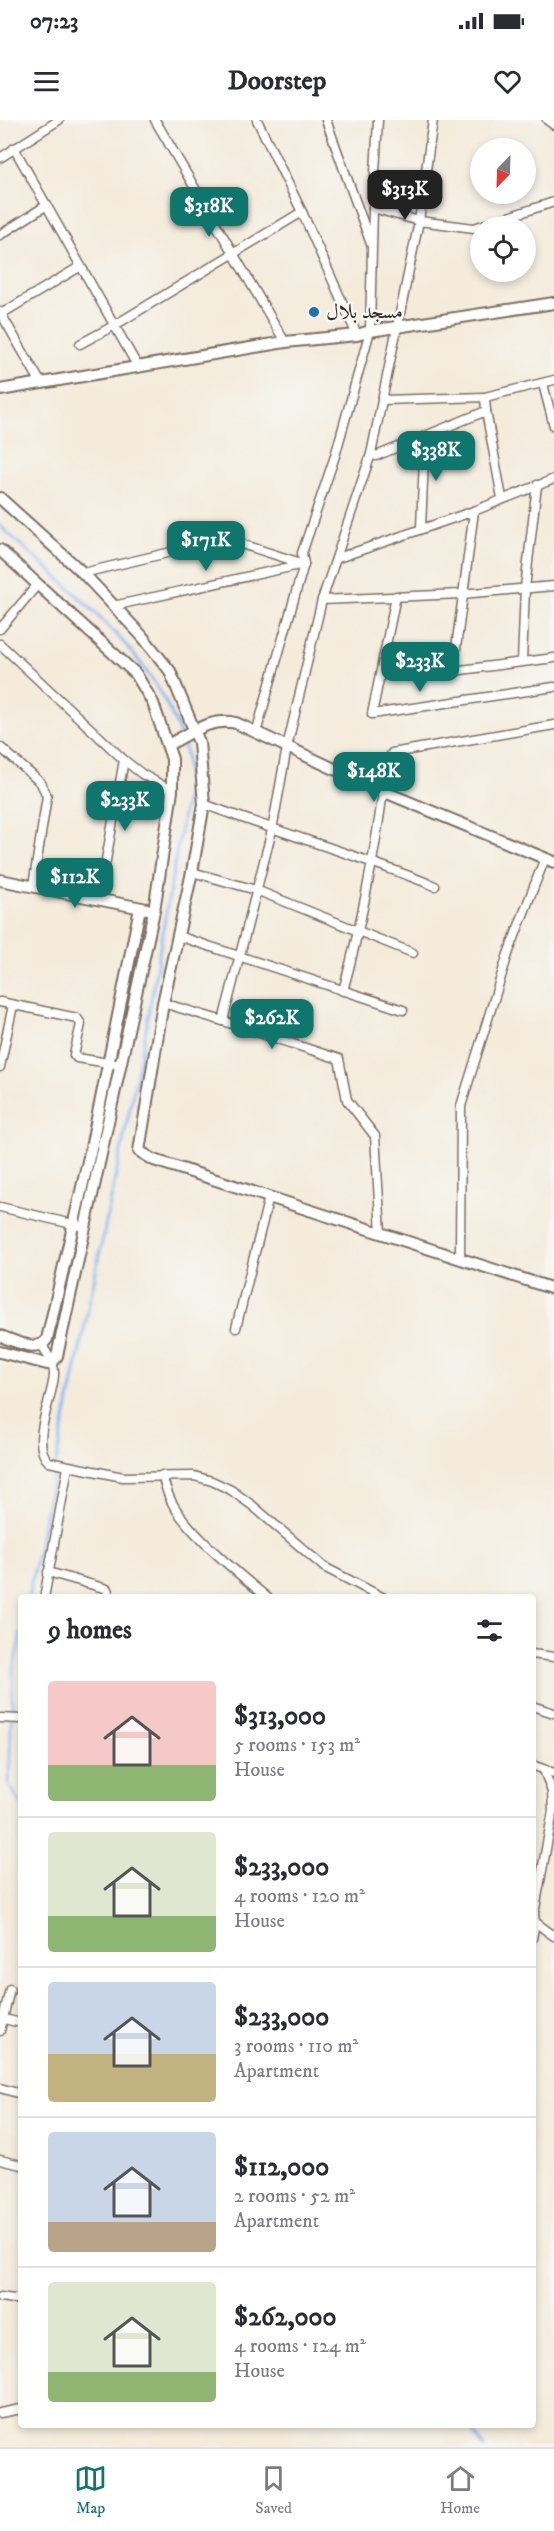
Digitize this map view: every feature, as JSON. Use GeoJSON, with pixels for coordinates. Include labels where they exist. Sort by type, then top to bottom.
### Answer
{"type":"FeatureCollection","features":[{"type":"Feature","properties":{"kind":"street"},"geometry":{"type":"LineString","coordinates":[[0,158],[59,120]]}},
{"type":"Feature","properties":{"kind":"street"},"geometry":{"type":"LineString","coordinates":[[155,120],[285,342]]}},
{"type":"Feature","properties":{"kind":"street"},"geometry":{"type":"LineString","coordinates":[[257,120],[302,212],[357,335]]}},
{"type":"Feature","properties":{"kind":"street"},"geometry":{"type":"LineString","coordinates":[[326,120],[373,250]]}},
{"type":"Feature","properties":{"kind":"street"},"geometry":{"type":"LineString","coordinates":[[256,733],[304,564],[302,553],[335,456],[370,331],[378,120]]}},
{"type":"Feature","properties":{"kind":"street"},"geometry":{"type":"LineString","coordinates":[[223,1021],[272,830],[287,747],[322,600],[338,558],[371,454],[418,221],[433,120]]}},
{"type":"Feature","properties":{"kind":"street"},"geometry":{"type":"LineString","coordinates":[[547,120],[554,125]]}},
{"type":"Feature","properties":{"kind":"street"},"geometry":{"type":"LineString","coordinates":[[15,148],[138,367]]}},
{"type":"Feature","properties":{"kind":"street"},"geometry":{"type":"LineString","coordinates":[[373,208],[418,221],[474,228],[554,202]]}},
{"type":"Feature","properties":{"kind":"street"},"geometry":{"type":"LineString","coordinates":[[0,235],[46,205]]}},
{"type":"Feature","properties":{"kind":"street"},"geometry":{"type":"LineString","coordinates":[[80,344],[302,212]]}},
{"type":"Feature","properties":{"kind":"street"},"geometry":{"type":"LineString","coordinates":[[41,383],[1,313],[81,266]]}},
{"type":"Feature","properties":{"kind":"street"},"geometry":{"type":"LineString","coordinates":[[0,390],[285,342],[357,335],[397,326],[554,303]]}},
{"type":"Feature","properties":{"kind":"street"},"geometry":{"type":"LineString","coordinates":[[382,400],[485,397],[554,380]]}},
{"type":"Feature","properties":{"kind":"street"},"geometry":{"type":"LineString","coordinates":[[543,384],[554,426]]}},
{"type":"Feature","properties":{"kind":"street"},"geometry":{"type":"LineString","coordinates":[[485,397],[502,498]]}},
{"type":"Feature","properties":{"kind":"street"},"geometry":{"type":"LineString","coordinates":[[371,454],[376,456],[486,411]]}},
{"type":"Feature","properties":{"kind":"street"},"geometry":{"type":"LineString","coordinates":[[421,527],[425,436]]}},
{"type":"Feature","properties":{"kind":"street"},"geometry":{"type":"LineString","coordinates":[[338,558],[421,527],[474,511],[554,479]]}},
{"type":"Feature","properties":{"kind":"street"},"geometry":{"type":"LineString","coordinates":[[522,662],[525,588],[537,485]]}},
{"type":"Feature","properties":{"kind":"street"},"geometry":{"type":"LineString","coordinates":[[0,498],[83,573],[142,636],[170,671],[199,742],[204,804],[164,1003],[139,1150],[154,1160],[554,1288]]}},
{"type":"Feature","properties":{"kind":"street"},"geometry":{"type":"LineString","coordinates":[[474,511],[461,594],[453,670],[554,658]]}},
{"type":"Feature","properties":{"kind":"street"},"geometry":{"type":"LineString","coordinates":[[83,573],[226,539],[304,564]]}},
{"type":"Feature","properties":{"kind":"street"},"geometry":{"type":"LineString","coordinates":[[0,550],[136,674],[153,704],[172,759],[172,790],[154,911],[58,1351],[52,1363]]}},
{"type":"Feature","properties":{"kind":"street"},"geometry":{"type":"LineString","coordinates":[[113,606],[304,564]]}},
{"type":"Feature","properties":{"kind":"street"},"geometry":{"type":"LineString","coordinates":[[0,629],[38,584]]}},
{"type":"Feature","properties":{"kind":"street"},"geometry":{"type":"LineString","coordinates":[[322,600],[461,594],[554,586]]}},
{"type":"Feature","properties":{"kind":"street"},"geometry":{"type":"LineString","coordinates":[[396,596],[372,714],[554,687]]}},
{"type":"Feature","properties":{"kind":"street"},"geometry":{"type":"LineString","coordinates":[[0,644],[124,760],[149,779],[172,790]]}},
{"type":"Feature","properties":{"kind":"street"},"geometry":{"type":"LineString","coordinates":[[168,745],[205,724],[227,721],[379,789],[549,860],[508,954],[461,1106],[460,1258]]}},
{"type":"Feature","properties":{"kind":"street"},"geometry":{"type":"LineString","coordinates":[[343,991],[374,862],[379,789],[392,753],[554,725]]}},
{"type":"Feature","properties":{"kind":"street"},"geometry":{"type":"LineString","coordinates":[[0,747],[46,790],[46,805],[33,886]]}},
{"type":"Feature","properties":{"kind":"street"},"geometry":{"type":"LineString","coordinates":[[99,899],[124,760]]}},
{"type":"Feature","properties":{"kind":"street"},"geometry":{"type":"LineString","coordinates":[[204,804],[272,830],[374,862],[435,886]]}},
{"type":"Feature","properties":{"kind":"street"},"geometry":{"type":"LineString","coordinates":[[192,872],[256,890],[413,953]]}},
{"type":"Feature","properties":{"kind":"street"},"geometry":{"type":"LineString","coordinates":[[0,880],[154,911]]}},
{"type":"Feature","properties":{"kind":"street"},"geometry":{"type":"LineString","coordinates":[[0,1336],[31,1346],[42,1345],[47,1339],[140,908]]}},
{"type":"Feature","properties":{"kind":"street"},"geometry":{"type":"LineString","coordinates":[[178,936],[403,1010]]}},
{"type":"Feature","properties":{"kind":"street"},"geometry":{"type":"LineString","coordinates":[[0,1002],[77,1018],[81,1024],[74,1055],[78,1058],[121,1065]]}},
{"type":"Feature","properties":{"kind":"street"},"geometry":{"type":"LineString","coordinates":[[164,1003],[339,1059],[343,1090],[347,1100],[375,1136],[381,1233]]}},
{"type":"Feature","properties":{"kind":"street"},"geometry":{"type":"LineString","coordinates":[[0,1067],[13,1005]]}},
{"type":"Feature","properties":{"kind":"street"},"geometry":{"type":"LineString","coordinates":[[236,1328],[268,1197]]}},
{"type":"Feature","properties":{"kind":"street"},"geometry":{"type":"LineString","coordinates":[[0,1207],[85,1227]]}},
{"type":"Feature","properties":{"kind":"street"},"geometry":{"type":"LineString","coordinates":[[42,1345],[52,1363],[54,1376],[41,1437],[44,1457],[60,1465],[123,1477],[194,1476],[212,1481],[231,1490],[253,1506],[324,1567],[376,1594]]}},
{"type":"Feature","properties":{"kind":"street"},"geometry":{"type":"LineString","coordinates":[[0,1352],[40,1364],[52,1363]]}},
{"type":"Feature","properties":{"kind":"street"},"geometry":{"type":"LineString","coordinates":[[45,1594],[60,1465]]}},
{"type":"Feature","properties":{"kind":"street"},"geometry":{"type":"LineString","coordinates":[[162,1475],[172,1503],[186,1522],[263,1594]]}},
{"type":"Feature","properties":{"kind":"street"},"geometry":{"type":"LineString","coordinates":[[48,1572],[107,1589],[109,1594]]}},
{"type":"Feature","properties":{"kind":"street"},"geometry":{"type":"LineString","coordinates":[[536,1654],[554,1657]]}},
{"type":"Feature","properties":{"kind":"street"},"geometry":{"type":"LineString","coordinates":[[536,1707],[554,1713]]}},
{"type":"Feature","properties":{"kind":"street"},"geometry":{"type":"LineString","coordinates":[[0,1718],[18,1719]]}},
{"type":"Feature","properties":{"kind":"street"},"geometry":{"type":"LineString","coordinates":[[536,1767],[554,1773]]}},
{"type":"Feature","properties":{"kind":"street"},"geometry":{"type":"LineString","coordinates":[[536,1903],[553,1811],[552,1792],[544,1770]]}},
{"type":"Feature","properties":{"kind":"street"},"geometry":{"type":"LineString","coordinates":[[536,1923],[554,1936]]}},
{"type":"Feature","properties":{"kind":"street"},"geometry":{"type":"LineString","coordinates":[[0,2031],[1,2019],[10,1989]]}},
{"type":"Feature","properties":{"kind":"street"},"geometry":{"type":"LineString","coordinates":[[1,2019],[18,2022]]}},
{"type":"Feature","properties":{"kind":"street"},"geometry":{"type":"LineString","coordinates":[[0,2088],[18,2093]]}},
{"type":"Feature","properties":{"kind":"street"},"geometry":{"type":"LineString","coordinates":[[0,2160],[18,2164]]}},
{"type":"Feature","properties":{"kind":"street"},"geometry":{"type":"LineString","coordinates":[[0,2297],[18,2300]]}},
{"type":"Feature","properties":{"kind":"street"},"geometry":{"type":"LineString","coordinates":[[0,2413],[18,2410]]}},
{"type":"Feature","properties":{"kind":"waterway"},"geometry":{"type":"LineString","coordinates":[[0,526],[83,601],[135,656],[156,686],[174,718],[186,753],[188,786],[145,1035],[29,1594]]}},
{"type":"Feature","properties":{"kind":"waterway"},"geometry":{"type":"LineString","coordinates":[[18,1648],[13,1672],[9,1785],[18,1799]]}},
{"type":"Feature","properties":{"kind":"waterway"},"geometry":{"type":"LineString","coordinates":[[470,2428],[484,2447]]}},
{"type":"Feature","properties":{"kind":"place","name":"مسجد بلال"},"geometry":{"type":"Point","coordinates":[314,312]}}]}
